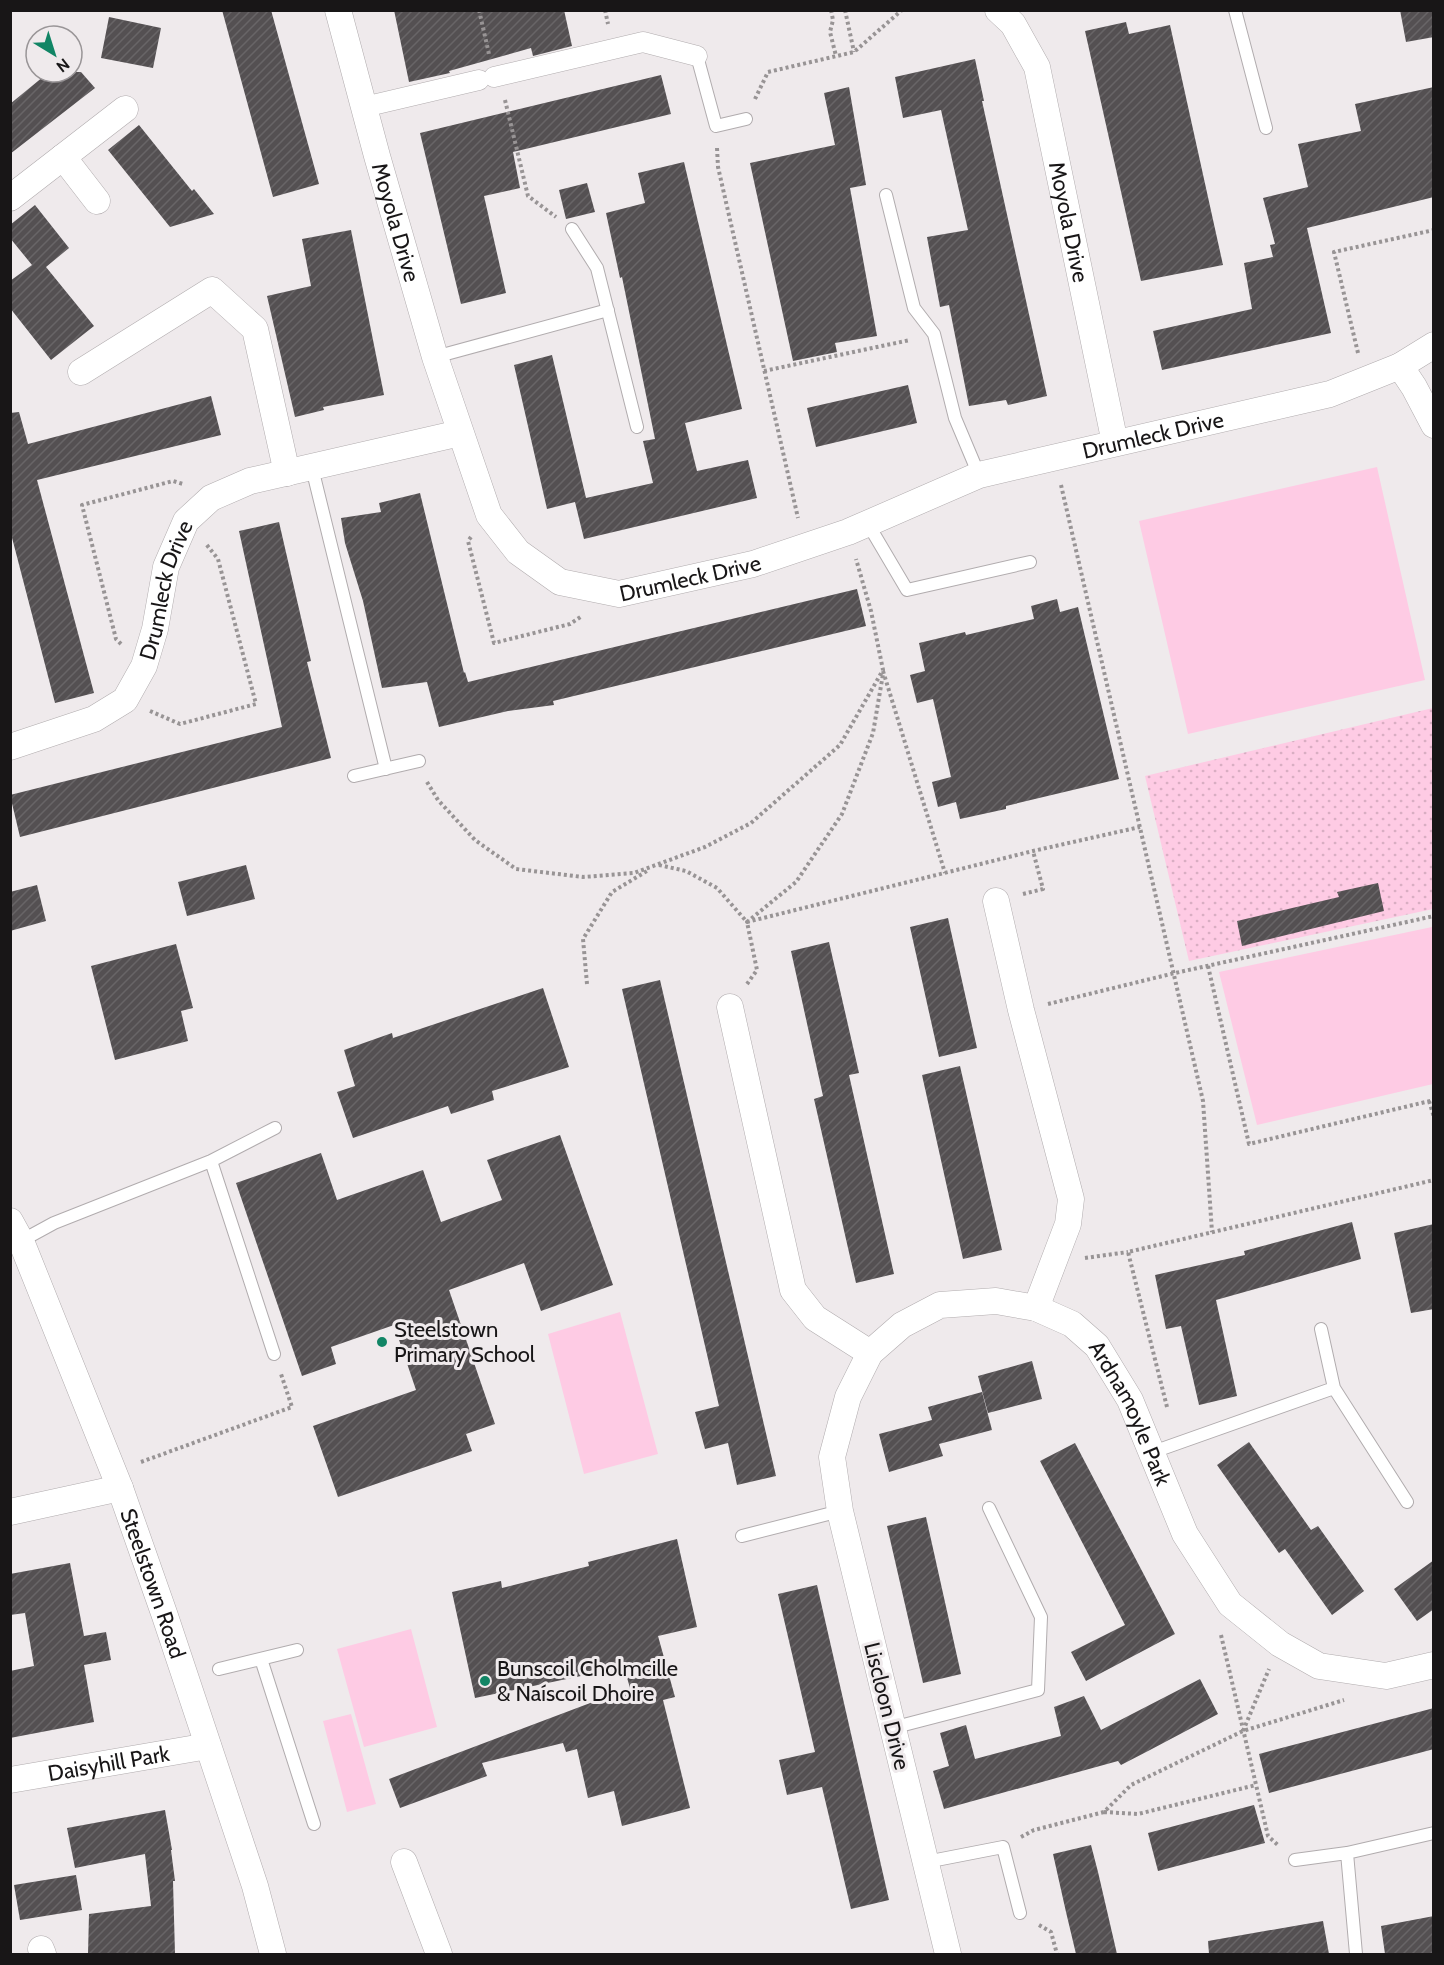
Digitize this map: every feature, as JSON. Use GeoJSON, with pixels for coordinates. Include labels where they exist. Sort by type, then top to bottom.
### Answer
{"type":"FeatureCollection","features":[{"type":"Feature","properties":{"kind":"street","name":"Moyola Drive"},"geometry":{"type":"LineString","coordinates":[[338,10],[435,357],[460,433]]}},
{"type":"Feature","properties":{"kind":"street","name":"Moyola Drive"},"geometry":{"type":"LineString","coordinates":[[998,10],[1013,24],[1037,67],[1115,444]]}},
{"type":"Feature","properties":{"kind":"street"},"geometry":{"type":"LineString","coordinates":[[364,107],[643,42],[697,56]]}},
{"type":"Feature","properties":{"kind":"street"},"geometry":{"type":"LineString","coordinates":[[10,198],[125,108]]}},
{"type":"Feature","properties":{"kind":"street"},"geometry":{"type":"LineString","coordinates":[[63,157],[97,201]]}},
{"type":"Feature","properties":{"kind":"street"},"geometry":{"type":"LineString","coordinates":[[81,372],[212,290],[255,329],[287,473]]}},
{"type":"Feature","properties":{"kind":"street","name":"Drumleck Drive"},"geometry":{"type":"LineString","coordinates":[[13,741],[94,719],[125,700],[144,666],[155,629],[166,567],[186,521],[211,498],[250,481],[460,433],[489,515],[518,552],[560,582],[619,594],[753,564],[858,528],[979,475],[1330,394],[1400,366],[1434,345]]}},
{"type":"Feature","properties":{"kind":"street"},"geometry":{"type":"LineString","coordinates":[[1400,366],[1434,425]]}},
{"type":"Feature","properties":{"kind":"street"},"geometry":{"type":"LineString","coordinates":[[996,901],[1021,1010],[1071,1199],[1068,1224],[1036,1308]]}},
{"type":"Feature","properties":{"kind":"street"},"geometry":{"type":"LineString","coordinates":[[730,1007],[792,1290],[815,1318],[870,1353]]}},
{"type":"Feature","properties":{"kind":"street","name":"Steelstown Road"},"geometry":{"type":"LineString","coordinates":[[16,1231],[116,1480],[165,1616],[255,1886],[273,1954]]}},
{"type":"Feature","properties":{"kind":"street","name":"Ardnamoyle Park"},"geometry":{"type":"LineString","coordinates":[[832,1457],[848,1397],[870,1353],[902,1325],[940,1305],[996,1301],[1036,1308],[1072,1324],[1097,1347],[1130,1400],[1165,1448],[1185,1534],[1230,1604],[1280,1644],[1319,1666],[1386,1676],[1434,1665]]}},
{"type":"Feature","properties":{"kind":"street","name":"Liscloon Drive"},"geometry":{"type":"LineString","coordinates":[[832,1457],[840,1511],[926,1862],[946,1954]]}},
{"type":"Feature","properties":{"kind":"street"},"geometry":{"type":"LineString","coordinates":[[10,1512],[116,1480]]}},
{"type":"Feature","properties":{"kind":"street","name":"Daisyhill Park"},"geometry":{"type":"LineString","coordinates":[[10,1780],[208,1746]]}},
{"type":"Feature","properties":{"kind":"street"},"geometry":{"type":"LineString","coordinates":[[404,1862],[439,1954]]}},
{"type":"Feature","properties":{"kind":"lane"},"geometry":{"type":"LineString","coordinates":[[1235,10],[1266,128]]}},
{"type":"Feature","properties":{"kind":"lane"},"geometry":{"type":"LineString","coordinates":[[697,56],[716,126],[746,119]]}},
{"type":"Feature","properties":{"kind":"lane"},"geometry":{"type":"LineString","coordinates":[[886,195],[914,308],[934,334],[955,418],[979,475]]}},
{"type":"Feature","properties":{"kind":"lane"},"geometry":{"type":"LineString","coordinates":[[572,229],[597,268],[637,428]]}},
{"type":"Feature","properties":{"kind":"lane"},"geometry":{"type":"LineString","coordinates":[[435,357],[608,310]]}},
{"type":"Feature","properties":{"kind":"lane"},"geometry":{"type":"LineString","coordinates":[[312,468],[386,769]]}},
{"type":"Feature","properties":{"kind":"lane"},"geometry":{"type":"LineString","coordinates":[[858,528],[907,590],[1030,562]]}},
{"type":"Feature","properties":{"kind":"lane"},"geometry":{"type":"LineString","coordinates":[[354,776],[419,761]]}},
{"type":"Feature","properties":{"kind":"lane"},"geometry":{"type":"LineString","coordinates":[[16,1231],[54,1222],[211,1161],[275,1128]]}},
{"type":"Feature","properties":{"kind":"lane"},"geometry":{"type":"LineString","coordinates":[[211,1161],[274,1354]]}},
{"type":"Feature","properties":{"kind":"lane"},"geometry":{"type":"LineString","coordinates":[[1321,1329],[1334,1388],[1407,1502]]}},
{"type":"Feature","properties":{"kind":"lane"},"geometry":{"type":"LineString","coordinates":[[1165,1448],[1334,1388]]}},
{"type":"Feature","properties":{"kind":"lane"},"geometry":{"type":"LineString","coordinates":[[892,1728],[1038,1690],[1041,1617],[989,1508]]}},
{"type":"Feature","properties":{"kind":"lane"},"geometry":{"type":"LineString","coordinates":[[742,1536],[840,1511]]}},
{"type":"Feature","properties":{"kind":"lane"},"geometry":{"type":"LineString","coordinates":[[219,1669],[297,1650]]}},
{"type":"Feature","properties":{"kind":"lane"},"geometry":{"type":"LineString","coordinates":[[261,1659],[314,1824]]}},
{"type":"Feature","properties":{"kind":"lane"},"geometry":{"type":"LineString","coordinates":[[1295,1860],[1347,1853],[1434,1833]]}},
{"type":"Feature","properties":{"kind":"lane"},"geometry":{"type":"LineString","coordinates":[[926,1862],[1003,1847],[1020,1913]]}},
{"type":"Feature","properties":{"kind":"lane"},"geometry":{"type":"LineString","coordinates":[[1347,1853],[1356,1954]]}},
{"type":"Feature","properties":{"kind":"path"},"geometry":{"type":"LineString","coordinates":[[479,10],[486,79],[503,93],[528,196],[572,229]]}},
{"type":"Feature","properties":{"kind":"path"},"geometry":{"type":"LineString","coordinates":[[831,10],[833,20],[830,32],[836,56]]}},
{"type":"Feature","properties":{"kind":"path"},"geometry":{"type":"LineString","coordinates":[[845,10],[854,52]]}},
{"type":"Feature","properties":{"kind":"path"},"geometry":{"type":"LineString","coordinates":[[746,119],[768,72],[854,52],[902,10]]}},
{"type":"Feature","properties":{"kind":"path"},"geometry":{"type":"LineString","coordinates":[[716,126],[718,167],[804,547]]}},
{"type":"Feature","properties":{"kind":"path"},"geometry":{"type":"LineString","coordinates":[[1371,377],[1357,350],[1334,252],[1434,230]]}},
{"type":"Feature","properties":{"kind":"path"},"geometry":{"type":"LineString","coordinates":[[764,371],[934,334]]}},
{"type":"Feature","properties":{"kind":"path"},"geometry":{"type":"LineString","coordinates":[[1054,458],[1203,1101],[1212,1232]]}},
{"type":"Feature","properties":{"kind":"path"},"geometry":{"type":"LineString","coordinates":[[144,666],[116,639],[82,505],[173,481],[222,493]]}},
{"type":"Feature","properties":{"kind":"path"},"geometry":{"type":"LineString","coordinates":[[489,515],[468,541],[494,643],[570,624],[619,594]]}},
{"type":"Feature","properties":{"kind":"path"},"geometry":{"type":"LineString","coordinates":[[125,700],[180,724],[256,705],[218,559],[186,521]]}},
{"type":"Feature","properties":{"kind":"path"},"geometry":{"type":"LineString","coordinates":[[858,528],[883,670],[945,873]]}},
{"type":"Feature","properties":{"kind":"path"},"geometry":{"type":"LineString","coordinates":[[419,761],[438,800],[475,840],[516,869],[583,877],[634,873],[705,847],[751,823],[840,745],[883,670]]}},
{"type":"Feature","properties":{"kind":"path"},"geometry":{"type":"LineString","coordinates":[[747,922],[796,882],[842,814],[873,733],[883,670]]}},
{"type":"Feature","properties":{"kind":"path"},"geometry":{"type":"LineString","coordinates":[[747,922],[1033,851],[1140,827]]}},
{"type":"Feature","properties":{"kind":"path"},"geometry":{"type":"LineString","coordinates":[[996,901],[1043,889],[1033,851]]}},
{"type":"Feature","properties":{"kind":"path"},"geometry":{"type":"LineString","coordinates":[[587,984],[583,939],[612,892],[657,865],[686,871],[717,888],[747,922],[757,970],[730,1007]]}},
{"type":"Feature","properties":{"kind":"path"},"geometry":{"type":"LineString","coordinates":[[1021,1010],[1175,973],[1434,916]]}},
{"type":"Feature","properties":{"kind":"path"},"geometry":{"type":"LineString","coordinates":[[1208,966],[1249,1144],[1431,1100],[1434,1118]]}},
{"type":"Feature","properties":{"kind":"path"},"geometry":{"type":"LineString","coordinates":[[1053,1263],[1128,1252],[1434,1180]]}},
{"type":"Feature","properties":{"kind":"path"},"geometry":{"type":"LineString","coordinates":[[1128,1252],[1165,1448]]}},
{"type":"Feature","properties":{"kind":"path"},"geometry":{"type":"LineString","coordinates":[[116,1480],[292,1407],[274,1354]]}},
{"type":"Feature","properties":{"kind":"path"},"geometry":{"type":"LineString","coordinates":[[1230,1604],[1220,1630],[1268,1836],[1295,1860]]}},
{"type":"Feature","properties":{"kind":"path"},"geometry":{"type":"LineString","coordinates":[[1243,1731],[1280,1644]]}},
{"type":"Feature","properties":{"kind":"path"},"geometry":{"type":"LineString","coordinates":[[1104,1812],[1131,1785],[1243,1731],[1347,1699]]}},
{"type":"Feature","properties":{"kind":"path"},"geometry":{"type":"LineString","coordinates":[[1003,1847],[1034,1830],[1104,1812],[1138,1814],[1256,1785]]}},
{"type":"Feature","properties":{"kind":"path"},"geometry":{"type":"LineString","coordinates":[[1020,1913],[1051,1932],[1057,1954]]}},
{"type":"Feature","properties":{"kind":"shaded area"},"geometry":{"type":"Polygon","coordinates":[[[1377,467],[1425,680],[1188,734],[1139,521],[1377,467]]]}},
{"type":"Feature","properties":{"kind":"shaded area"},"geometry":{"type":"Polygon","coordinates":[[[1433,708],[1433,909],[1189,961],[1145,776],[1433,708]]]}},
{"type":"Feature","properties":{"kind":"shaded area"},"geometry":{"type":"Polygon","coordinates":[[[1432,927],[1434,934],[1433,1084],[1257,1125],[1219,972],[1432,927]]]}},
{"type":"Feature","properties":{"kind":"shaded area"},"geometry":{"type":"Polygon","coordinates":[[[620,1312],[658,1454],[584,1474],[548,1334],[620,1312]]]}},
{"type":"Feature","properties":{"kind":"shaded area"},"geometry":{"type":"Polygon","coordinates":[[[411,1629],[437,1727],[364,1747],[337,1649],[411,1629]]]}},
{"type":"Feature","properties":{"kind":"shaded area"},"geometry":{"type":"Polygon","coordinates":[[[351,1714],[376,1804],[347,1812],[323,1721],[351,1714]]]}},
{"type":"Feature","properties":{"kind":"building"},"geometry":{"type":"Polygon","coordinates":[[[222,10],[271,10],[319,184],[273,197],[222,10]]]}},
{"type":"Feature","properties":{"kind":"building"},"geometry":{"type":"Polygon","coordinates":[[[394,10],[564,10],[572,46],[533,56],[531,48],[449,71],[450,73],[409,82],[394,10]]]}},
{"type":"Feature","properties":{"kind":"building"},"geometry":{"type":"Polygon","coordinates":[[[1400,10],[1434,10],[1434,37],[1406,42],[1400,10]]]}},
{"type":"Feature","properties":{"kind":"building"},"geometry":{"type":"Polygon","coordinates":[[[109,17],[161,28],[153,68],[101,58],[109,17]]]}},
{"type":"Feature","properties":{"kind":"building"},"geometry":{"type":"Polygon","coordinates":[[[1126,22],[1129,34],[1170,25],[1223,265],[1141,281],[1085,31],[1126,22]]]}},
{"type":"Feature","properties":{"kind":"building"},"geometry":{"type":"Polygon","coordinates":[[[975,59],[984,101],[982,101],[1047,396],[1008,405],[1006,400],[969,406],[949,305],[940,307],[927,237],[968,230],[941,110],[903,118],[895,77],[975,59]]]}},
{"type":"Feature","properties":{"kind":"building"},"geometry":{"type":"Polygon","coordinates":[[[84,75],[95,88],[10,154],[10,104],[34,84],[84,84],[84,75]]]}},
{"type":"Feature","properties":{"kind":"building"},"geometry":{"type":"Polygon","coordinates":[[[661,75],[671,114],[513,152],[520,188],[484,196],[506,293],[461,304],[420,133],[661,75]]]}},
{"type":"Feature","properties":{"kind":"building"},"geometry":{"type":"Polygon","coordinates":[[[849,87],[866,185],[850,188],[877,336],[835,343],[837,352],[793,361],[750,163],[835,145],[824,93],[849,87]]]}},
{"type":"Feature","properties":{"kind":"building"},"geometry":{"type":"Polygon","coordinates":[[[1434,87],[1434,197],[1307,228],[1331,333],[1162,370],[1153,331],[1252,309],[1244,263],[1273,257],[1270,245],[1275,244],[1263,198],[1308,187],[1298,144],[1361,131],[1355,104],[1434,87]]]}},
{"type":"Feature","properties":{"kind":"building"},"geometry":{"type":"Polygon","coordinates":[[[139,125],[192,191],[194,189],[214,214],[170,227],[108,150],[139,125]]]}},
{"type":"Feature","properties":{"kind":"building"},"geometry":{"type":"Polygon","coordinates":[[[684,162],[742,409],[685,423],[697,471],[748,460],[757,498],[584,539],[575,502],[547,509],[514,365],[552,355],[586,498],[653,483],[643,441],[655,439],[622,277],[620,278],[606,213],[645,203],[638,173],[684,162]]]}},
{"type":"Feature","properties":{"kind":"building"},"geometry":{"type":"Polygon","coordinates":[[[587,183],[595,212],[566,219],[559,190],[587,183]]]}},
{"type":"Feature","properties":{"kind":"building"},"geometry":{"type":"Polygon","coordinates":[[[35,205],[69,248],[46,267],[94,326],[51,360],[10,308],[10,281],[32,265],[10,238],[10,225],[35,205]]]}},
{"type":"Feature","properties":{"kind":"building"},"geometry":{"type":"Polygon","coordinates":[[[351,230],[384,395],[323,407],[324,410],[295,417],[267,296],[311,286],[302,239],[351,230]]]}},
{"type":"Feature","properties":{"kind":"building"},"geometry":{"type":"Polygon","coordinates":[[[908,385],[917,423],[816,447],[807,408],[908,385]]]}},
{"type":"Feature","properties":{"kind":"building"},"geometry":{"type":"Polygon","coordinates":[[[211,396],[221,435],[37,480],[94,693],[55,703],[10,530],[10,413],[19,412],[28,444],[211,396]]]}},
{"type":"Feature","properties":{"kind":"building"},"geometry":{"type":"Polygon","coordinates":[[[420,493],[468,682],[857,589],[866,626],[553,701],[554,705],[508,711],[439,727],[427,682],[382,688],[363,601],[345,543],[341,518],[381,512],[379,503],[420,493]]]}},
{"type":"Feature","properties":{"kind":"building"},"geometry":{"type":"Polygon","coordinates":[[[279,522],[311,661],[307,662],[331,758],[20,837],[10,795],[282,727],[239,531],[279,522]]]}},
{"type":"Feature","properties":{"kind":"building"},"geometry":{"type":"Polygon","coordinates":[[[1057,599],[1060,612],[1078,607],[1119,779],[960,819],[956,802],[938,807],[932,782],[951,777],[933,699],[917,703],[910,675],[925,671],[919,643],[1034,619],[1031,606],[1057,599]]]}},
{"type":"Feature","properties":{"kind":"building"},"geometry":{"type":"Polygon","coordinates":[[[246,865],[255,899],[187,916],[178,882],[246,865]]]}},
{"type":"Feature","properties":{"kind":"building"},"geometry":{"type":"Polygon","coordinates":[[[1378,883],[1384,911],[1242,946],[1237,921],[1339,897],[1337,892],[1378,883]]]}},
{"type":"Feature","properties":{"kind":"building"},"geometry":{"type":"Polygon","coordinates":[[[37,885],[46,921],[10,931],[10,892],[37,885]]]}},
{"type":"Feature","properties":{"kind":"building"},"geometry":{"type":"Polygon","coordinates":[[[948,918],[977,1048],[939,1057],[910,927],[948,918]]]}},
{"type":"Feature","properties":{"kind":"building"},"geometry":{"type":"Polygon","coordinates":[[[829,942],[859,1073],[849,1075],[894,1274],[856,1283],[814,1099],[823,1096],[791,951],[829,942]]]}},
{"type":"Feature","properties":{"kind":"building"},"geometry":{"type":"Polygon","coordinates":[[[176,944],[193,1008],[181,1011],[188,1041],[115,1060],[91,966],[176,944]]]}},
{"type":"Feature","properties":{"kind":"building"},"geometry":{"type":"Polygon","coordinates":[[[660,980],[776,1476],[737,1485],[728,1443],[705,1449],[695,1412],[719,1406],[622,989],[660,980]]]}},
{"type":"Feature","properties":{"kind":"building"},"geometry":{"type":"Polygon","coordinates":[[[543,988],[569,1067],[492,1091],[494,1100],[451,1114],[448,1106],[353,1138],[337,1092],[355,1086],[344,1050],[392,1033],[393,1038],[543,988]]]}},
{"type":"Feature","properties":{"kind":"building"},"geometry":{"type":"Polygon","coordinates":[[[960,1066],[1002,1250],[963,1259],[922,1075],[960,1066]]]}},
{"type":"Feature","properties":{"kind":"building"},"geometry":{"type":"Polygon","coordinates":[[[560,1135],[613,1285],[541,1311],[524,1263],[449,1290],[495,1424],[466,1434],[472,1451],[338,1497],[313,1426],[416,1390],[394,1325],[331,1347],[336,1364],[302,1376],[236,1183],[321,1153],[337,1200],[423,1170],[441,1222],[502,1200],[487,1160],[560,1135]]]}},
{"type":"Feature","properties":{"kind":"building"},"geometry":{"type":"Polygon","coordinates":[[[1352,1222],[1361,1259],[1216,1300],[1237,1396],[1199,1405],[1181,1326],[1166,1329],[1155,1275],[1245,1255],[1244,1251],[1352,1222]]]}},
{"type":"Feature","properties":{"kind":"building"},"geometry":{"type":"Polygon","coordinates":[[[1434,1224],[1434,1309],[1411,1313],[1394,1233],[1434,1224]]]}},
{"type":"Feature","properties":{"kind":"building"},"geometry":{"type":"Polygon","coordinates":[[[1032,1361],[1042,1399],[988,1413],[978,1376],[1032,1361]]]}},
{"type":"Feature","properties":{"kind":"building"},"geometry":{"type":"Polygon","coordinates":[[[982,1392],[992,1430],[939,1444],[943,1456],[889,1472],[879,1434],[932,1420],[928,1407],[982,1392]]]}},
{"type":"Feature","properties":{"kind":"building"},"geometry":{"type":"Polygon","coordinates":[[[1249,1442],[1311,1530],[1318,1526],[1364,1591],[1332,1615],[1285,1549],[1279,1553],[1217,1465],[1249,1442]]]}},
{"type":"Feature","properties":{"kind":"building"},"geometry":{"type":"Polygon","coordinates":[[[1075,1443],[1175,1634],[1086,1681],[1071,1652],[1125,1625],[1040,1461],[1075,1443]]]}},
{"type":"Feature","properties":{"kind":"building"},"geometry":{"type":"Polygon","coordinates":[[[926,1517],[961,1674],[923,1683],[887,1526],[926,1517]]]}},
{"type":"Feature","properties":{"kind":"building"},"geometry":{"type":"Polygon","coordinates":[[[677,1539],[697,1627],[658,1636],[675,1697],[663,1700],[690,1808],[622,1826],[614,1791],[588,1798],[577,1749],[566,1752],[563,1743],[482,1763],[487,1776],[400,1808],[389,1779],[630,1688],[624,1667],[475,1698],[452,1592],[501,1581],[502,1588],[589,1566],[588,1562],[677,1539]]]}},
{"type":"Feature","properties":{"kind":"building"},"geometry":{"type":"Polygon","coordinates":[[[1434,1560],[1434,1609],[1417,1621],[1394,1589],[1434,1560]]]}},
{"type":"Feature","properties":{"kind":"building"},"geometry":{"type":"Polygon","coordinates":[[[70,1563],[84,1636],[106,1632],[111,1660],[84,1665],[94,1722],[10,1738],[10,1671],[34,1666],[25,1613],[10,1615],[10,1574],[70,1563]]]}},
{"type":"Feature","properties":{"kind":"building"},"geometry":{"type":"Polygon","coordinates":[[[817,1585],[889,1900],[851,1909],[822,1787],[787,1795],[779,1760],[815,1752],[778,1594],[817,1585]]]}},
{"type":"Feature","properties":{"kind":"building"},"geometry":{"type":"Polygon","coordinates":[[[1200,1679],[1218,1714],[1121,1765],[1118,1761],[944,1809],[933,1771],[949,1766],[940,1733],[966,1725],[975,1759],[1061,1736],[1054,1707],[1084,1696],[1101,1730],[1200,1679]]]}},
{"type":"Feature","properties":{"kind":"building"},"geometry":{"type":"Polygon","coordinates":[[[1434,1708],[1434,1749],[1269,1793],[1259,1754],[1434,1708]]]}},
{"type":"Feature","properties":{"kind":"building"},"geometry":{"type":"Polygon","coordinates":[[[1254,1805],[1265,1843],[1158,1871],[1148,1833],[1254,1805]]]}},
{"type":"Feature","properties":{"kind":"building"},"geometry":{"type":"Polygon","coordinates":[[[165,1810],[175,1881],[173,1881],[175,1954],[88,1954],[89,1914],[151,1906],[145,1854],[75,1868],[67,1828],[165,1810]]]}},
{"type":"Feature","properties":{"kind":"building"},"geometry":{"type":"Polygon","coordinates":[[[1091,1845],[1117,1954],[1076,1954],[1053,1854],[1091,1845]]]}},
{"type":"Feature","properties":{"kind":"building"},"geometry":{"type":"Polygon","coordinates":[[[76,1875],[82,1910],[20,1920],[14,1885],[76,1875]]]}},
{"type":"Feature","properties":{"kind":"building"},"geometry":{"type":"Polygon","coordinates":[[[1434,1916],[1434,1954],[1385,1954],[1381,1926],[1434,1916]]]}},
{"type":"Feature","properties":{"kind":"building"},"geometry":{"type":"Polygon","coordinates":[[[1323,1921],[1329,1954],[1209,1954],[1208,1941],[1323,1921]]]}},
{"type":"Feature","properties":{"kind":"place","name":"Steelstown Primary School"},"geometry":{"type":"Point","coordinates":[382,1342]}},
{"type":"Feature","properties":{"kind":"place","name":"Bunscoil Cholmcille & Naíscoil Dhoire"},"geometry":{"type":"Point","coordinates":[485,1681]}}]}
